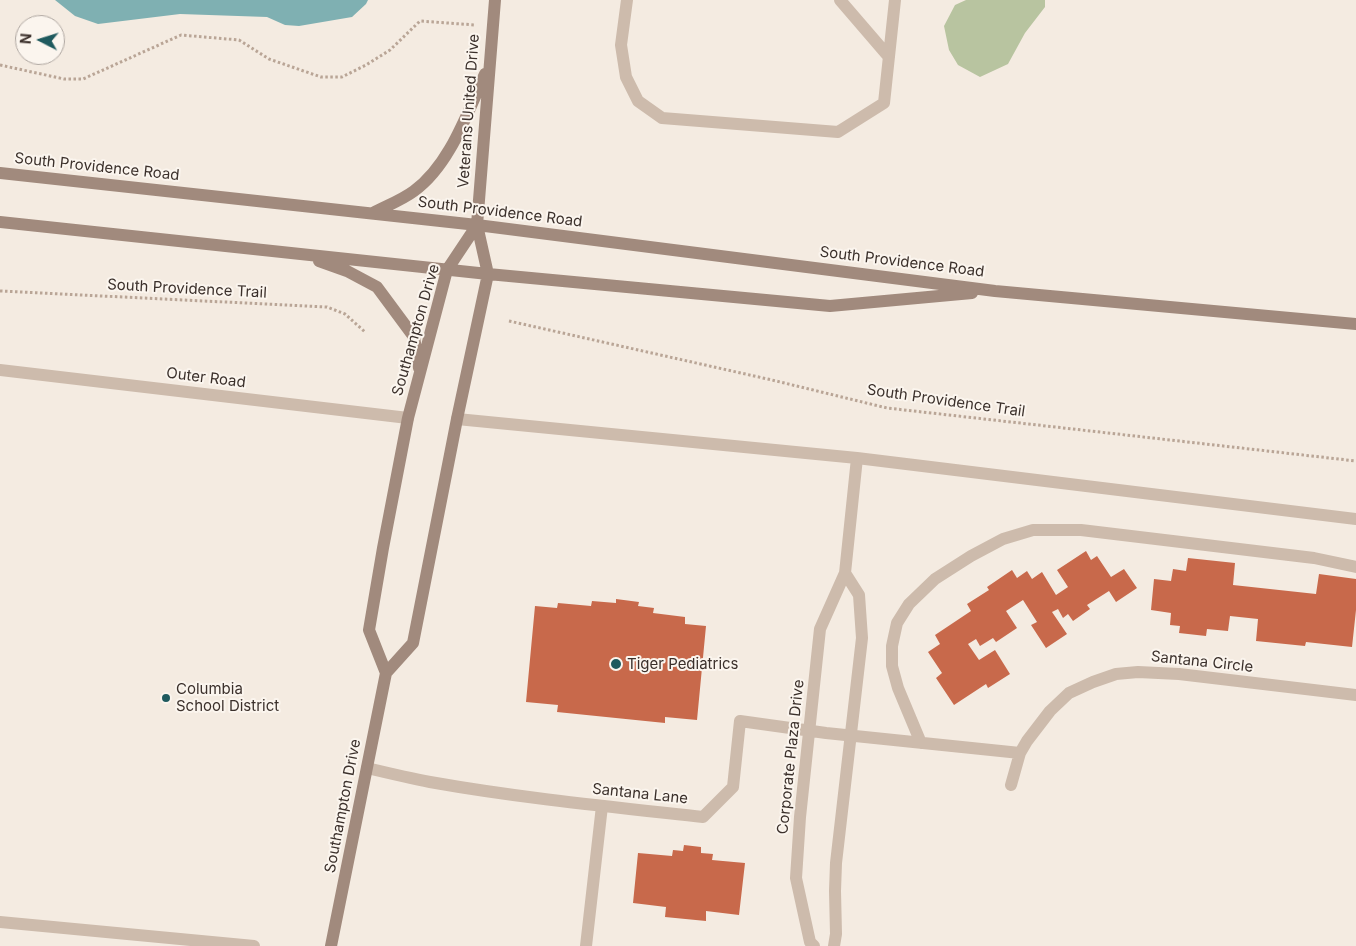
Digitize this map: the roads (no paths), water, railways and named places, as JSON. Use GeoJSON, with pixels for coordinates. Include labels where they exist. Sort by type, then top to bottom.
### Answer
{"type":"FeatureCollection","features":[{"type":"Feature","properties":{"kind":"main road","name":"Veterans United Drive"},"geometry":{"type":"LineString","coordinates":[[478,225],[495,0]]}},
{"type":"Feature","properties":{"kind":"main road"},"geometry":{"type":"LineString","coordinates":[[373,213],[414,191],[432,175],[450,150],[489,66]]}},
{"type":"Feature","properties":{"kind":"main road","name":"South Providence Road"},"geometry":{"type":"LineString","coordinates":[[0,173],[478,225],[995,290],[1356,324]]}},
{"type":"Feature","properties":{"kind":"main road","name":"South Providence Road"},"geometry":{"type":"LineString","coordinates":[[0,222],[447,270],[830,306],[995,290]]}},
{"type":"Feature","properties":{"kind":"main road"},"geometry":{"type":"LineString","coordinates":[[386,673],[413,643],[488,274],[478,225]]}},
{"type":"Feature","properties":{"kind":"main road","name":"Southampton Drive"},"geometry":{"type":"LineString","coordinates":[[331,946],[386,673],[369,630],[408,418],[447,270],[478,225]]}},
{"type":"Feature","properties":{"kind":"main road"},"geometry":{"type":"LineString","coordinates":[[298,254],[347,270],[377,287],[414,337],[420,374]]}},
{"type":"Feature","properties":{"kind":"street"},"geometry":{"type":"LineString","coordinates":[[627,0],[621,45],[626,77],[638,101],[662,118],[838,132],[884,103],[895,0]]}},
{"type":"Feature","properties":{"kind":"street"},"geometry":{"type":"LineString","coordinates":[[840,0],[889,57]]}},
{"type":"Feature","properties":{"kind":"street","name":"Outer Road"},"geometry":{"type":"LineString","coordinates":[[0,370],[408,418]]}},
{"type":"Feature","properties":{"kind":"street"},"geometry":{"type":"LineString","coordinates":[[457,419],[857,458],[1356,519]]}},
{"type":"Feature","properties":{"kind":"street","name":"Corporate Plaza Drive"},"geometry":{"type":"LineString","coordinates":[[814,946],[810,942],[796,878],[800,817],[820,629],[845,573],[857,458]]}},
{"type":"Feature","properties":{"kind":"street"},"geometry":{"type":"LineString","coordinates":[[921,743],[898,688],[892,666],[892,646],[897,623],[909,604],[935,578],[1003,539],[1033,530],[1082,530],[1314,558],[1356,567]]}},
{"type":"Feature","properties":{"kind":"street"},"geometry":{"type":"LineString","coordinates":[[834,946],[836,934],[834,891],[836,864],[862,638],[859,595],[845,573]]}},
{"type":"Feature","properties":{"kind":"street","name":"Santana Circle"},"geometry":{"type":"LineString","coordinates":[[1011,785],[1020,753],[1050,711],[1069,694],[1092,682],[1116,674],[1138,672],[1179,674],[1356,695]]}},
{"type":"Feature","properties":{"kind":"street","name":"Santana Lane"},"geometry":{"type":"LineString","coordinates":[[367,768],[437,783],[602,806],[703,817],[733,787],[740,721],[1020,753]]}},
{"type":"Feature","properties":{"kind":"street"},"geometry":{"type":"LineString","coordinates":[[586,946],[602,806]]}},
{"type":"Feature","properties":{"kind":"street"},"geometry":{"type":"LineString","coordinates":[[0,922],[254,946]]}},
{"type":"Feature","properties":{"kind":"water"},"geometry":{"type":"Polygon","coordinates":[[[55,0],[368,0],[352,17],[299,26],[285,25],[267,17],[180,14],[98,24],[75,16],[55,0]]]}},
{"type":"Feature","properties":{"kind":"place","name":"Tiger Pediatrics"},"geometry":{"type":"Point","coordinates":[616,664]}},
{"type":"Feature","properties":{"kind":"place","name":"Columbia School District"},"geometry":{"type":"Point","coordinates":[166,698]}}]}
